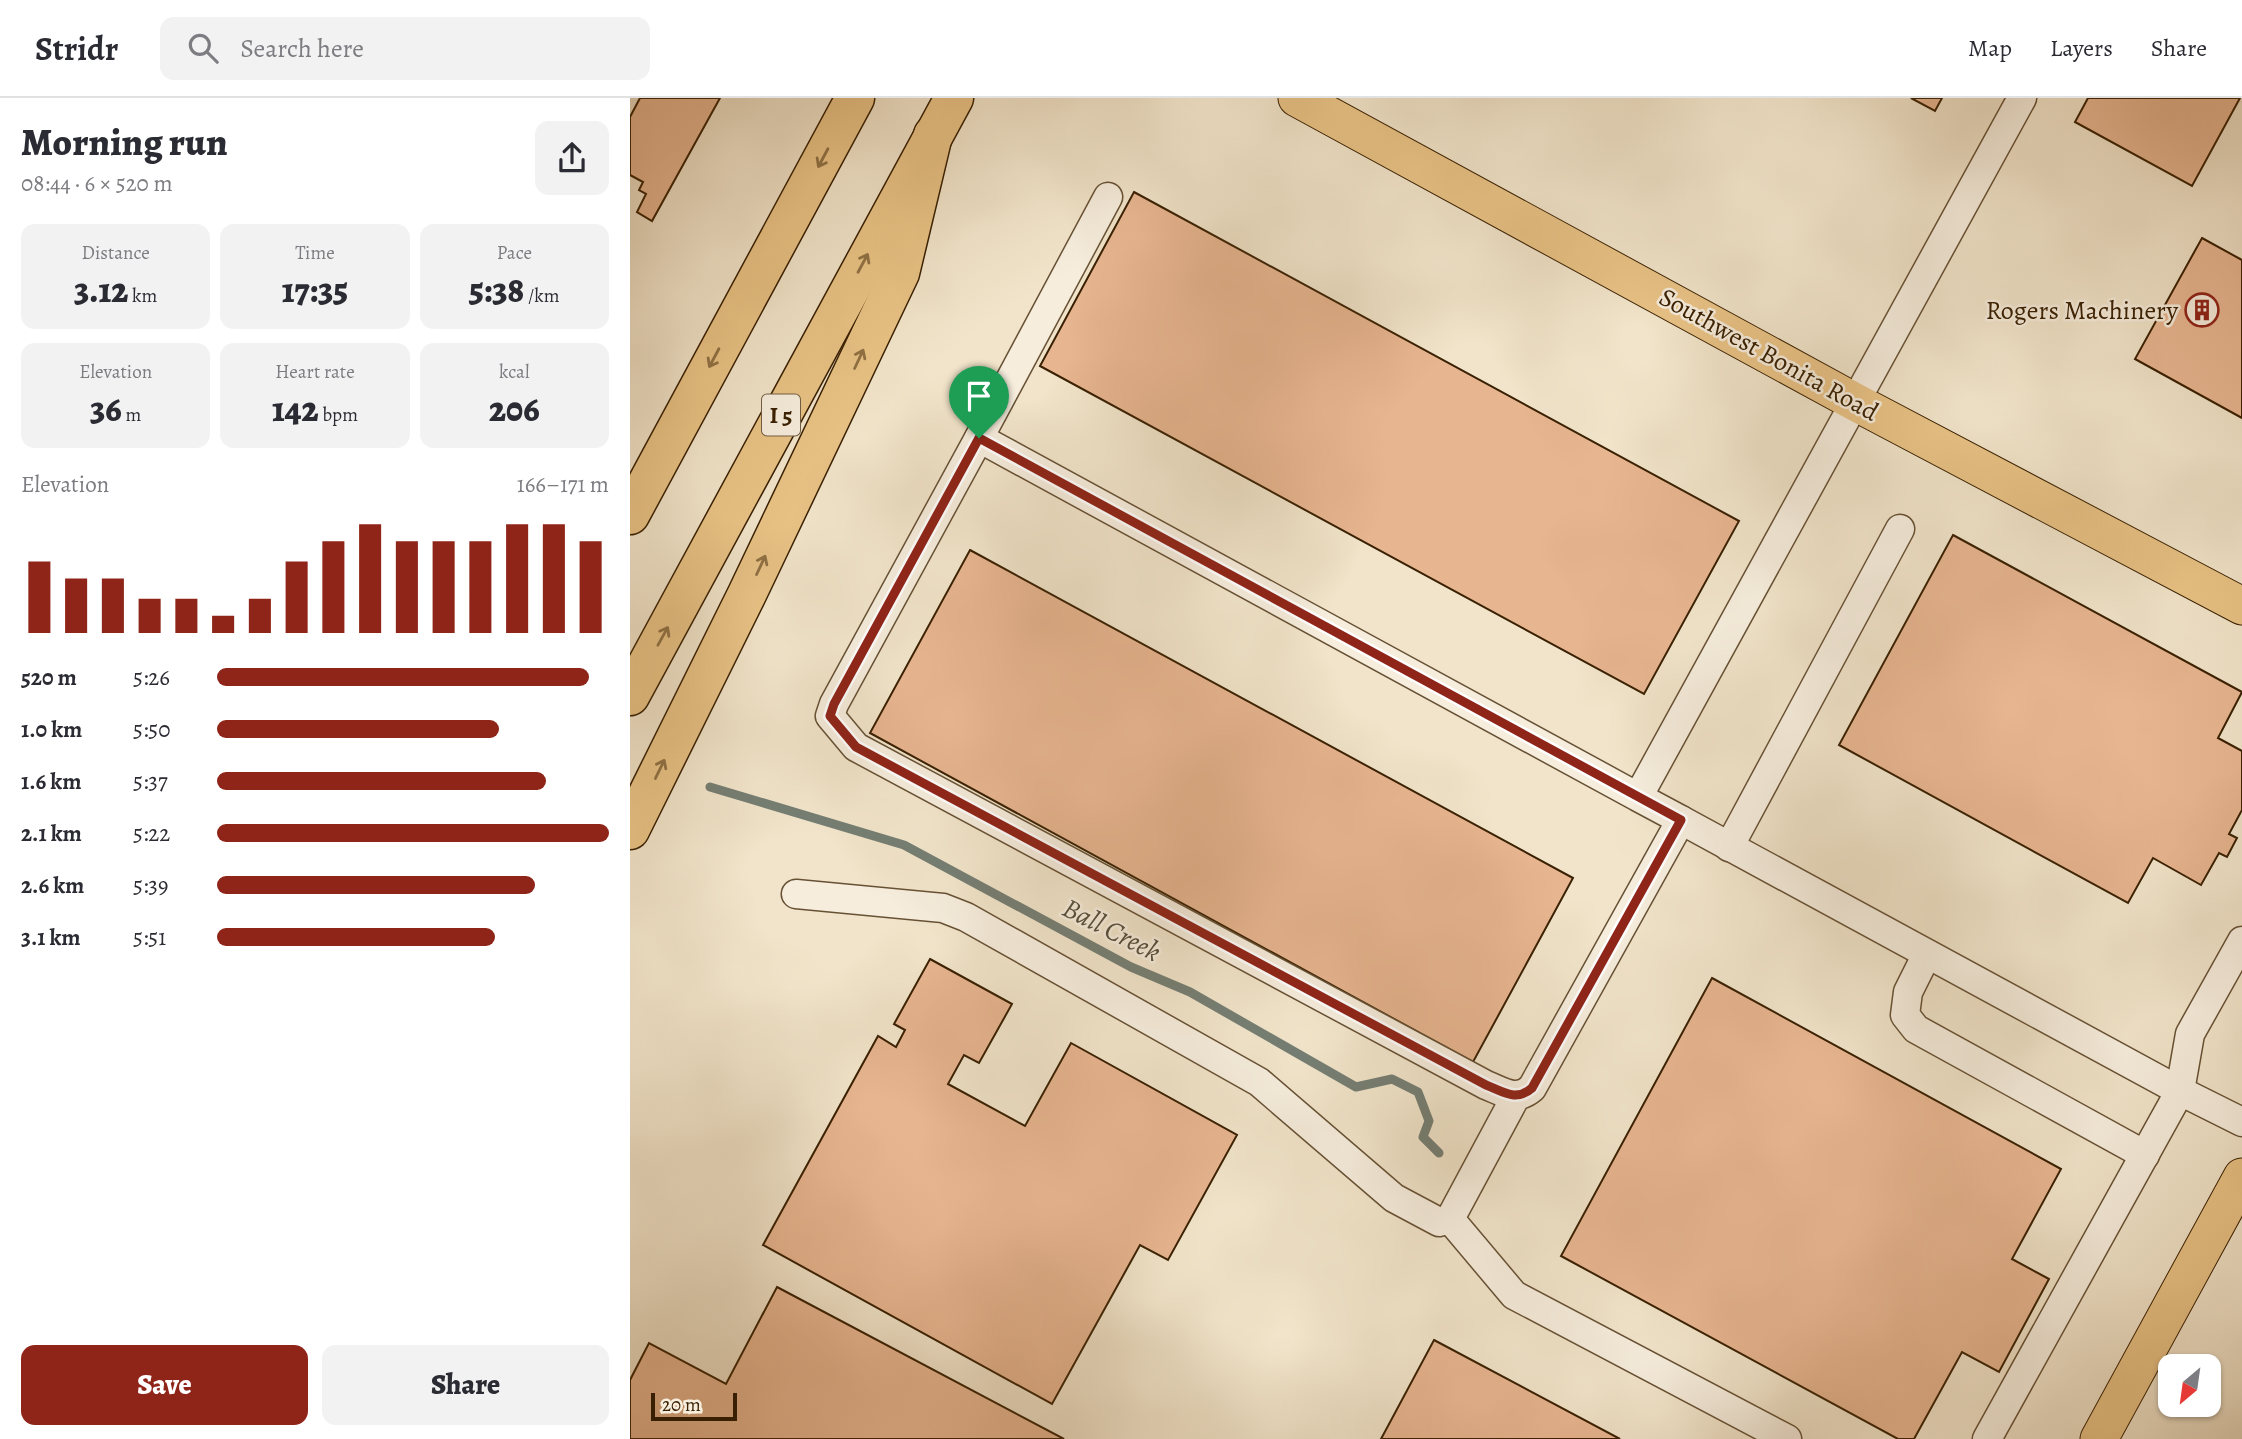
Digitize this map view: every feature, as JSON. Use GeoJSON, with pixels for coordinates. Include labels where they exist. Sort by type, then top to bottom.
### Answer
{"type":"FeatureCollection","features":[{"type":"Feature","properties":{"kind":"highway"},"geometry":{"type":"LineString","coordinates":[[630,514],[855,98]]}},
{"type":"Feature","properties":{"kind":"highway","name":"I 5"},"geometry":{"type":"LineString","coordinates":[[630,696],[954,98]]}},
{"type":"Feature","properties":{"kind":"highway"},"geometry":{"type":"LineString","coordinates":[[630,830],[753,582],[900,273],[933,135]]}},
{"type":"Feature","properties":{"kind":"main road","name":"Southwest Bonita Road"},"geometry":{"type":"LineString","coordinates":[[1297,98],[1855,402],[2242,606]]}},
{"type":"Feature","properties":{"kind":"main road"},"geometry":{"type":"LineString","coordinates":[[2099,1439],[2242,1177]]}},
{"type":"Feature","properties":{"kind":"street"},"geometry":{"type":"LineString","coordinates":[[1638,797],[2022,98]]}},
{"type":"Feature","properties":{"kind":"street"},"geometry":{"type":"LineString","coordinates":[[1108,197],[834,704],[830,716],[841,731],[856,747],[1486,1085],[1517,1096],[1532,1088],[1681,820]]}},
{"type":"Feature","properties":{"kind":"street"},"geometry":{"type":"LineString","coordinates":[[979,438],[1927,954],[2242,1122]]}},
{"type":"Feature","properties":{"kind":"street"},"geometry":{"type":"LineString","coordinates":[[1730,847],[1900,529]]}},
{"type":"Feature","properties":{"kind":"street"},"geometry":{"type":"LineString","coordinates":[[796,894],[943,908],[966,917],[1259,1082],[1394,1198],[1438,1222],[1450,1219],[1517,1096]]}},
{"type":"Feature","properties":{"kind":"street"},"geometry":{"type":"LineString","coordinates":[[1987,1439],[2180,1091],[2190,1034],[2242,941]]}},
{"type":"Feature","properties":{"kind":"street"},"geometry":{"type":"LineString","coordinates":[[1927,954],[1908,992],[1905,1015],[1916,1029],[2145,1155]]}},
{"type":"Feature","properties":{"kind":"street"},"geometry":{"type":"LineString","coordinates":[[1450,1219],[1514,1295],[1787,1439]]}},
{"type":"Feature","properties":{"kind":"building"},"geometry":{"type":"Polygon","coordinates":[[[640,98],[720,98],[652,221],[637,212],[646,194],[639,190],[643,182],[630,175],[630,117],[640,98]]]}},
{"type":"Feature","properties":{"kind":"building"},"geometry":{"type":"Polygon","coordinates":[[[1911,98],[1942,98],[1935,111],[1911,98]]]}},
{"type":"Feature","properties":{"kind":"building"},"geometry":{"type":"Polygon","coordinates":[[[2088,98],[2240,98],[2192,186],[2075,122],[2088,98]]]}},
{"type":"Feature","properties":{"kind":"building"},"geometry":{"type":"Polygon","coordinates":[[[1134,192],[1739,521],[1644,694],[1040,366],[1134,192]]]}},
{"type":"Feature","properties":{"kind":"building","name":"Rogers Machinery"},"geometry":{"type":"Polygon","coordinates":[[[2202,238],[2242,260],[2242,418],[2135,359],[2202,238]]]}},
{"type":"Feature","properties":{"kind":"building"},"geometry":{"type":"Polygon","coordinates":[[[1953,535],[2242,692],[2218,738],[2242,751],[2242,810],[2229,834],[2237,838],[2227,857],[2219,853],[2201,885],[2153,858],[2128,903],[1839,745],[1953,535]]]}},
{"type":"Feature","properties":{"kind":"building"},"geometry":{"type":"Polygon","coordinates":[[[970,550],[1573,878],[1473,1062],[870,733],[970,550]]]}},
{"type":"Feature","properties":{"kind":"building"},"geometry":{"type":"Polygon","coordinates":[[[930,959],[1012,1004],[979,1063],[964,1055],[948,1084],[1025,1126],[1071,1043],[1237,1135],[1168,1260],[1140,1245],[1052,1404],[763,1245],[878,1036],[896,1047],[905,1030],[894,1024],[930,959]]]}},
{"type":"Feature","properties":{"kind":"building"},"geometry":{"type":"Polygon","coordinates":[[[1712,978],[2061,1169],[2012,1259],[2049,1279],[1999,1372],[1962,1352],[1914,1439],[1898,1439],[1561,1256],[1712,978]]]}},
{"type":"Feature","properties":{"kind":"building"},"geometry":{"type":"Polygon","coordinates":[[[777,1287],[1064,1439],[630,1439],[630,1380],[649,1343],[726,1384],[777,1287]]]}},
{"type":"Feature","properties":{"kind":"building"},"geometry":{"type":"Polygon","coordinates":[[[1434,1340],[1620,1439],[1381,1439],[1434,1340]]]}},
{"type":"Feature","properties":{"kind":"waterway","name":"Ball Creek"},"geometry":{"type":"LineString","coordinates":[[710,787],[904,845],[1131,967],[1190,992],[1356,1087],[1392,1079],[1418,1092],[1429,1121],[1423,1137],[1439,1153]]}},
{"type":"Feature","properties":{"kind":"place","name":"Rogers Machinery"},"geometry":{"type":"Point","coordinates":[2202,310]}},
{"type":"Feature","properties":{"kind":"route"},"geometry":{"type":"LineString","coordinates":[[979,438],[1681,820],[1532,1088],[1525,1094],[1517,1096],[1486,1085],[856,747],[841,731],[830,716],[834,704],[979,438]]}}]}
